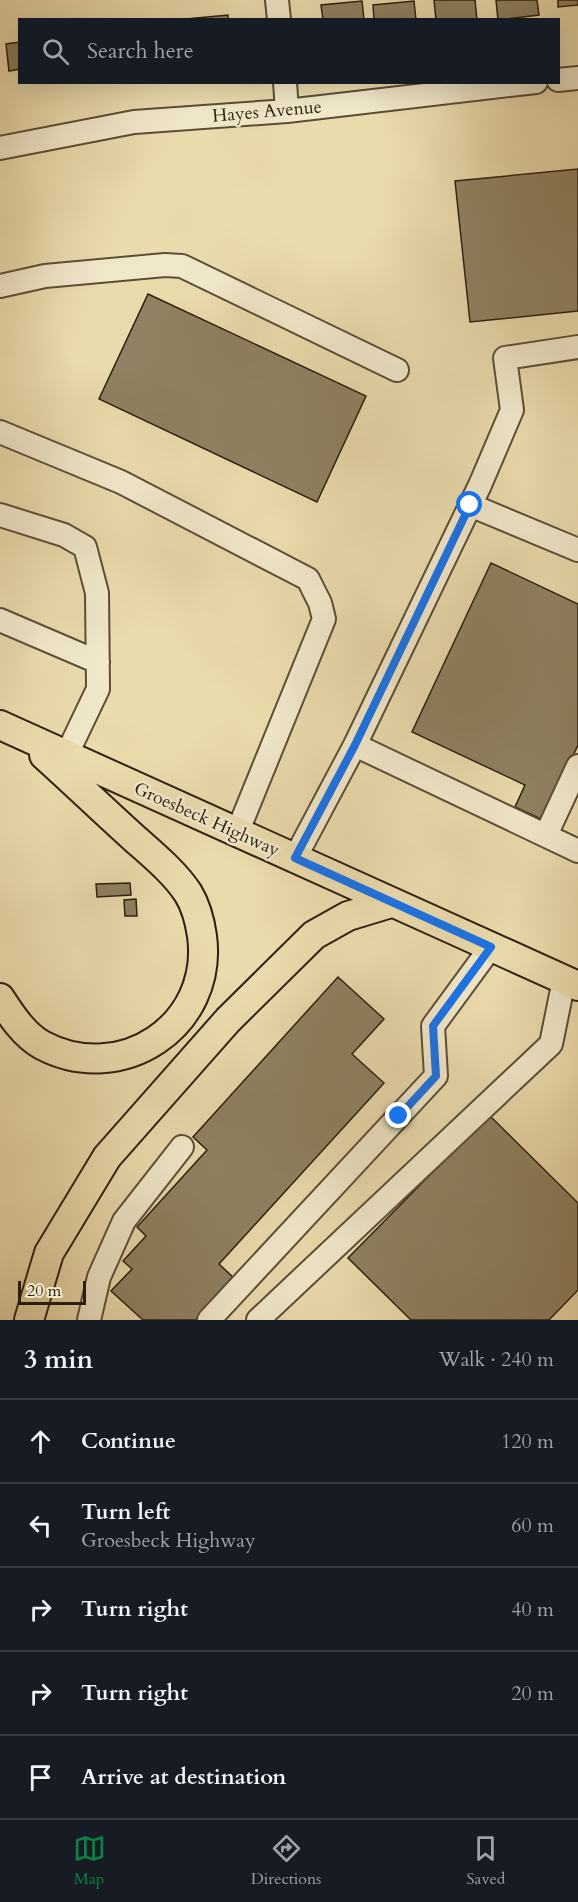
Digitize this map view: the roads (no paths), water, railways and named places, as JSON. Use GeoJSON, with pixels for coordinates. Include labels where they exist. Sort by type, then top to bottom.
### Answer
{"type":"FeatureCollection","features":[{"type":"Feature","properties":{"kind":"main road","name":"Groesbeck Highway"},"geometry":{"type":"LineString","coordinates":[[0,725],[571,983]]}},
{"type":"Feature","properties":{"kind":"main road"},"geometry":{"type":"LineString","coordinates":[[0,998],[24,1030],[42,1045],[73,1055],[104,1058],[133,1053],[173,1029],[190,1008],[205,955],[200,921],[188,894],[164,865],[28,739]]}},
{"type":"Feature","properties":{"kind":"main road"},"geometry":{"type":"LineString","coordinates":[[29,1320],[49,1253],[69,1216],[115,1148],[228,1020],[314,935],[348,916],[391,903]]}},
{"type":"Feature","properties":{"kind":"street"},"geometry":{"type":"LineString","coordinates":[[277,0],[279,18]]}},
{"type":"Feature","properties":{"kind":"street"},"geometry":{"type":"LineString","coordinates":[[560,80],[578,78]]}},
{"type":"Feature","properties":{"kind":"street"},"geometry":{"type":"LineString","coordinates":[[285,84],[287,111]]}},
{"type":"Feature","properties":{"kind":"street","name":"Hayes Avenue"},"geometry":{"type":"LineString","coordinates":[[0,148],[134,122],[287,111],[519,84]]}},
{"type":"Feature","properties":{"kind":"street"},"geometry":{"type":"LineString","coordinates":[[0,286],[45,276],[165,265],[182,267],[397,370]]}},
{"type":"Feature","properties":{"kind":"street"},"geometry":{"type":"LineString","coordinates":[[295,858],[355,745],[470,505],[512,410],[505,358],[578,347]]}},
{"type":"Feature","properties":{"kind":"street"},"geometry":{"type":"LineString","coordinates":[[0,432],[121,482],[308,579],[320,603],[324,619],[237,833]]}},
{"type":"Feature","properties":{"kind":"street"},"geometry":{"type":"LineString","coordinates":[[470,505],[578,550]]}},
{"type":"Feature","properties":{"kind":"street"},"geometry":{"type":"LineString","coordinates":[[0,515],[64,535],[85,547],[97,593],[98,689],[66,756]]}},
{"type":"Feature","properties":{"kind":"street"},"geometry":{"type":"LineString","coordinates":[[0,620],[98,662]]}},
{"type":"Feature","properties":{"kind":"street"},"geometry":{"type":"LineString","coordinates":[[355,745],[578,851]]}},
{"type":"Feature","properties":{"kind":"street"},"geometry":{"type":"LineString","coordinates":[[546,835],[578,766]]}},
{"type":"Feature","properties":{"kind":"street"},"geometry":{"type":"LineString","coordinates":[[209,1320],[436,1076],[433,1026],[491,947]]}},
{"type":"Feature","properties":{"kind":"street"},"geometry":{"type":"LineString","coordinates":[[258,1320],[297,1286],[551,1044],[571,983]]}},
{"type":"Feature","properties":{"kind":"street"},"geometry":{"type":"LineString","coordinates":[[89,1320],[99,1277],[124,1221],[182,1147]]}}]}
